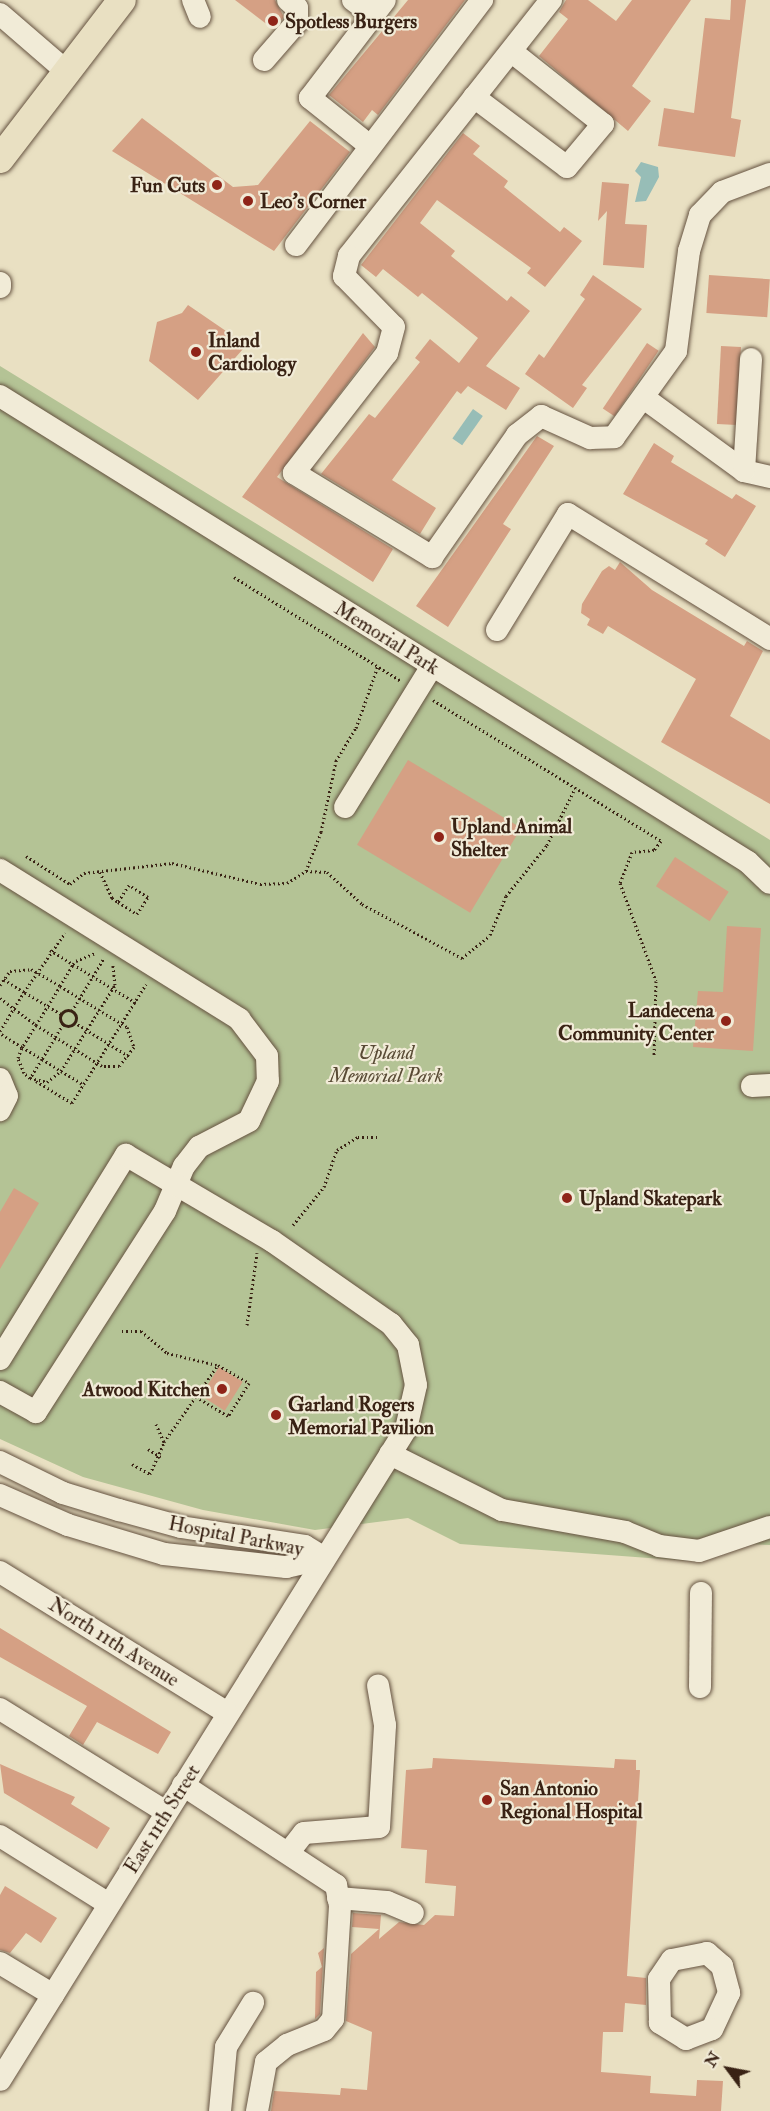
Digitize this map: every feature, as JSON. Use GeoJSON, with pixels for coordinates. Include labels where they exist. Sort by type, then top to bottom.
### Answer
{"type":"FeatureCollection","features":[{"type":"Feature","properties":{"kind":"main road"},"geometry":{"type":"LineString","coordinates":[[0,159],[122,0]]}},
{"type":"Feature","properties":{"kind":"street"},"geometry":{"type":"LineString","coordinates":[[264,60],[297,22],[297,8],[288,0]]}},
{"type":"Feature","properties":{"kind":"street"},"geometry":{"type":"LineString","coordinates":[[354,0],[379,8],[310,98],[370,146]]}},
{"type":"Feature","properties":{"kind":"street"},"geometry":{"type":"LineString","coordinates":[[296,245],[482,0]]}},
{"type":"Feature","properties":{"kind":"street"},"geometry":{"type":"LineString","coordinates":[[551,0],[349,256],[344,276],[394,327],[387,353],[294,473],[432,557],[517,435],[541,416],[590,438],[614,437],[645,398],[676,351],[689,251],[700,214],[722,192],[770,174]]}},
{"type":"Feature","properties":{"kind":"street"},"geometry":{"type":"LineString","coordinates":[[0,14],[66,71]]}},
{"type":"Feature","properties":{"kind":"street"},"geometry":{"type":"LineString","coordinates":[[474,97],[567,167],[603,124],[511,51]]}},
{"type":"Feature","properties":{"kind":"street"},"geometry":{"type":"LineString","coordinates":[[744,471],[751,359]]}},
{"type":"Feature","properties":{"kind":"street","name":"Memorial Park"},"geometry":{"type":"LineString","coordinates":[[0,396],[748,862],[770,883]]}},
{"type":"Feature","properties":{"kind":"street"},"geometry":{"type":"LineString","coordinates":[[645,398],[744,471],[770,477]]}},
{"type":"Feature","properties":{"kind":"street"},"geometry":{"type":"LineString","coordinates":[[497,630],[568,514],[770,639]]}},
{"type":"Feature","properties":{"kind":"street"},"geometry":{"type":"LineString","coordinates":[[345,807],[432,666]]}},
{"type":"Feature","properties":{"kind":"street"},"geometry":{"type":"LineString","coordinates":[[0,870],[238,1019],[267,1056],[268,1082],[261,1104],[249,1121],[199,1148],[175,1184],[165,1211],[36,1412],[0,1392]]}},
{"type":"Feature","properties":{"kind":"street"},"geometry":{"type":"LineString","coordinates":[[0,1079],[7,1096],[0,1110]]}},
{"type":"Feature","properties":{"kind":"street","name":"East 11th Street"},"geometry":{"type":"LineString","coordinates":[[0,1359],[126,1155],[348,1290],[391,1324],[408,1344],[416,1365],[412,1412],[390,1454],[0,2080]]}},
{"type":"Feature","properties":{"kind":"street"},"geometry":{"type":"LineString","coordinates":[[390,1454],[502,1510],[609,1529],[659,1546],[699,1551],[770,1527]]}},
{"type":"Feature","properties":{"kind":"street","name":"Hospital Parkway"},"geometry":{"type":"LineString","coordinates":[[0,1462],[63,1493],[119,1510],[181,1527],[305,1546],[324,1558]]}},
{"type":"Feature","properties":{"kind":"street","name":"Hospital Parkway"},"geometry":{"type":"LineString","coordinates":[[0,1495],[68,1525],[164,1554],[286,1567],[324,1558]]}},
{"type":"Feature","properties":{"kind":"street","name":"North 11th Avenue"},"geometry":{"type":"LineString","coordinates":[[0,1572],[227,1713]]}},
{"type":"Feature","properties":{"kind":"street"},"geometry":{"type":"LineString","coordinates":[[700,1688],[701,1593]]}},
{"type":"Feature","properties":{"kind":"street"},"geometry":{"type":"LineString","coordinates":[[289,1852],[304,1833],[379,1827],[385,1725],[378,1686]]}},
{"type":"Feature","properties":{"kind":"street"},"geometry":{"type":"LineString","coordinates":[[0,1709],[166,1812]]}},
{"type":"Feature","properties":{"kind":"street"},"geometry":{"type":"LineString","coordinates":[[183,1785],[328,1877],[338,1898],[333,2019],[324,2030],[287,2045],[266,2062],[256,2111]]}},
{"type":"Feature","properties":{"kind":"street"},"geometry":{"type":"LineString","coordinates":[[0,1836],[109,1904]]}},
{"type":"Feature","properties":{"kind":"street"},"geometry":{"type":"LineString","coordinates":[[338,1898],[394,1904],[413,1913]]}},
{"type":"Feature","properties":{"kind":"street"},"geometry":{"type":"LineString","coordinates":[[0,1963],[53,1995]]}},
{"type":"Feature","properties":{"kind":"street"},"geometry":{"type":"LineString","coordinates":[[220,2111],[226,2047],[253,2003]]}},
{"type":"Feature","properties":{"kind":"path"},"geometry":{"type":"LineString","coordinates":[[234,577],[408,685]]}},
{"type":"Feature","properties":{"kind":"path"},"geometry":{"type":"LineString","coordinates":[[306,871],[321,832],[336,761],[356,728],[378,666]]}},
{"type":"Feature","properties":{"kind":"path"},"geometry":{"type":"LineString","coordinates":[[427,697],[661,841],[654,850],[632,852],[620,883],[656,981],[654,1056]]}},
{"type":"Feature","properties":{"kind":"path"},"geometry":{"type":"LineString","coordinates":[[26,856],[70,884],[84,873],[172,863],[260,884],[287,883],[306,871],[327,872],[362,904],[414,929],[447,955],[462,958],[490,935],[506,896],[547,845],[575,788]]}},
{"type":"Feature","properties":{"kind":"path"},"geometry":{"type":"LineString","coordinates":[[100,872],[106,890],[118,902],[137,914],[148,897],[129,885],[118,902]]}},
{"type":"Feature","properties":{"kind":"path"},"geometry":{"type":"LineString","coordinates":[[72,938],[62,933],[0,1032],[84,1085]]}},
{"type":"Feature","properties":{"kind":"path"},"geometry":{"type":"LineString","coordinates":[[36,1081],[53,1081],[113,989],[116,971],[104,958],[89,948]]}},
{"type":"Feature","properties":{"kind":"path"},"geometry":{"type":"LineString","coordinates":[[50,950],[136,1003]]}},
{"type":"Feature","properties":{"kind":"path"},"geometry":{"type":"LineString","coordinates":[[97,953],[83,955],[73,964],[22,1047],[19,1063],[30,1077],[72,1104],[147,984]]}},
{"type":"Feature","properties":{"kind":"path"},"geometry":{"type":"LineString","coordinates":[[74,1022],[72,1011],[104,958]]}},
{"type":"Feature","properties":{"kind":"path"},"geometry":{"type":"LineString","coordinates":[[0,986],[3,979],[17,968],[37,972],[122,1024],[133,1038],[130,1057],[112,1068],[98,1063],[13,1011],[0,998]]}},
{"type":"Feature","properties":{"kind":"path"},"geometry":{"type":"LineString","coordinates":[[3,979],[61,1014],[72,1011]]}},
{"type":"Feature","properties":{"kind":"path"},"geometry":{"type":"LineString","coordinates":[[30,1077],[63,1024],[61,1014]]}},
{"type":"Feature","properties":{"kind":"path"},"geometry":{"type":"LineString","coordinates":[[63,1024],[74,1022],[130,1057]]}},
{"type":"Feature","properties":{"kind":"path"},"geometry":{"type":"LineString","coordinates":[[293,1225],[324,1187],[337,1150],[358,1137],[377,1137]]}},
{"type":"Feature","properties":{"kind":"path"},"geometry":{"type":"LineString","coordinates":[[247,1325],[257,1252]]}},
{"type":"Feature","properties":{"kind":"path"},"geometry":{"type":"LineString","coordinates":[[122,1331],[141,1331],[168,1353],[219,1364],[249,1382],[228,1416],[198,1398]]}},
{"type":"Feature","properties":{"kind":"path"},"geometry":{"type":"LineString","coordinates":[[132,1464],[150,1474],[160,1457],[164,1442],[198,1398],[219,1364]]}},
{"type":"Feature","properties":{"kind":"path"},"geometry":{"type":"LineString","coordinates":[[156,1424],[164,1442]]}},
{"type":"Feature","properties":{"kind":"path"},"geometry":{"type":"LineString","coordinates":[[148,1449],[160,1457]]}},
{"type":"Feature","properties":{"kind":"green space","name":"Upland Memorial Park"},"geometry":{"type":"Polygon","coordinates":[[[0,366],[770,840],[770,1545],[746,1544],[689,1561],[460,1544],[408,1518],[315,1530],[203,1510],[83,1477],[0,1439],[0,366]]]}},
{"type":"Feature","properties":{"kind":"water"},"geometry":{"type":"Polygon","coordinates":[[[641,162],[658,167],[659,177],[646,201],[635,202],[641,177],[635,171],[641,162]]]}},
{"type":"Feature","properties":{"kind":"water"},"geometry":{"type":"Polygon","coordinates":[[[473,409],[483,416],[462,445],[452,438],[473,409]]]}},
{"type":"Feature","properties":{"kind":"building","name":"Spotless Burgers"},"geometry":{"type":"Polygon","coordinates":[[[235,0],[275,0],[284,17],[273,29],[235,0]]]}},
{"type":"Feature","properties":{"kind":"building"},"geometry":{"type":"Polygon","coordinates":[[[408,0],[465,0],[378,115],[372,110],[363,122],[329,95],[408,0]]]}},
{"type":"Feature","properties":{"kind":"building"},"geometry":{"type":"Polygon","coordinates":[[[566,0],[588,0],[616,21],[632,0],[691,0],[632,86],[651,101],[628,131],[539,56],[568,19],[559,12],[566,0]]]}},
{"type":"Feature","properties":{"kind":"building"},"geometry":{"type":"Polygon","coordinates":[[[731,0],[746,0],[731,118],[741,120],[735,157],[658,146],[664,108],[694,113],[705,18],[730,20],[731,0]]]}},
{"type":"Feature","properties":{"kind":"building"},"geometry":{"type":"Polygon","coordinates":[[[142,118],[233,187],[258,185],[310,121],[350,152],[274,251],[112,151],[142,118]]]}},
{"type":"Feature","properties":{"kind":"building"},"geometry":{"type":"Polygon","coordinates":[[[463,133],[480,146],[473,154],[508,181],[504,187],[560,232],[564,227],[582,241],[545,287],[527,273],[531,268],[437,200],[420,223],[455,251],[451,256],[507,301],[511,296],[530,311],[486,366],[520,388],[506,410],[468,386],[461,394],[457,391],[392,480],[436,508],[420,534],[321,474],[369,414],[375,418],[420,362],[415,358],[430,339],[459,363],[478,338],[422,293],[418,297],[383,269],[376,277],[361,265],[463,133]]]}},
{"type":"Feature","properties":{"kind":"building"},"geometry":{"type":"Polygon","coordinates":[[[602,182],[629,184],[625,224],[647,225],[644,268],[603,265],[607,211],[598,221],[602,182]]]}},
{"type":"Feature","properties":{"kind":"building"},"geometry":{"type":"Polygon","coordinates":[[[593,275],[642,309],[582,385],[587,388],[573,408],[525,374],[539,354],[544,358],[585,299],[580,295],[593,275]]]}},
{"type":"Feature","properties":{"kind":"building"},"geometry":{"type":"Polygon","coordinates":[[[709,275],[770,279],[767,317],[706,313],[709,275]]]}},
{"type":"Feature","properties":{"kind":"building","name":"Inland Cardiology"},"geometry":{"type":"Polygon","coordinates":[[[188,305],[242,342],[243,349],[198,400],[149,361],[157,322],[182,313],[188,305]]]}},
{"type":"Feature","properties":{"kind":"building"},"geometry":{"type":"Polygon","coordinates":[[[363,333],[375,347],[277,477],[393,549],[373,582],[242,497],[363,333]]]}},
{"type":"Feature","properties":{"kind":"building"},"geometry":{"type":"Polygon","coordinates":[[[647,343],[659,351],[614,416],[603,408],[647,343]]]}},
{"type":"Feature","properties":{"kind":"building"},"geometry":{"type":"Polygon","coordinates":[[[721,346],[741,347],[737,425],[717,424],[721,346]]]}},
{"type":"Feature","properties":{"kind":"building"},"geometry":{"type":"Polygon","coordinates":[[[537,436],[554,446],[503,524],[511,529],[448,627],[416,606],[537,436]]]}},
{"type":"Feature","properties":{"kind":"building"},"geometry":{"type":"Polygon","coordinates":[[[654,443],[674,456],[671,462],[732,499],[736,494],[756,506],[725,557],[705,544],[708,540],[623,494],[654,443]]]}},
{"type":"Feature","properties":{"kind":"building"},"geometry":{"type":"Polygon","coordinates":[[[620,562],[652,590],[744,646],[747,641],[763,651],[730,716],[770,740],[770,804],[661,742],[696,679],[608,626],[603,634],[587,625],[590,619],[581,613],[582,604],[602,571],[609,566],[615,570],[620,562]]]}},
{"type":"Feature","properties":{"kind":"building","name":"Upland Animal Shelter"},"geometry":{"type":"Polygon","coordinates":[[[408,760],[521,828],[470,913],[357,845],[408,760]]]}},
{"type":"Feature","properties":{"kind":"building"},"geometry":{"type":"Polygon","coordinates":[[[675,857],[729,892],[710,921],[656,886],[675,857]]]}},
{"type":"Feature","properties":{"kind":"building"},"geometry":{"type":"Polygon","coordinates":[[[727,926],[761,928],[753,1051],[693,1047],[698,991],[723,992],[727,926]]]}},
{"type":"Feature","properties":{"kind":"building"},"geometry":{"type":"Polygon","coordinates":[[[14,1188],[39,1203],[0,1269],[0,1212],[14,1188]]]}},
{"type":"Feature","properties":{"kind":"building","name":"Atwood Kitchen"},"geometry":{"type":"Polygon","coordinates":[[[219,1367],[243,1382],[225,1411],[201,1396],[219,1367]]]}},
{"type":"Feature","properties":{"kind":"building"},"geometry":{"type":"Polygon","coordinates":[[[0,1628],[171,1732],[158,1754],[97,1722],[83,1745],[69,1736],[87,1706],[0,1657],[0,1628]]]}},
{"type":"Feature","properties":{"kind":"building"},"geometry":{"type":"Polygon","coordinates":[[[433,1758],[614,1768],[615,1759],[636,1760],[636,1770],[640,1770],[627,1976],[646,1978],[646,2005],[625,2003],[623,2032],[603,2032],[601,2072],[651,2076],[650,2093],[696,2096],[697,2080],[723,2081],[721,2111],[271,2111],[274,2091],[340,2095],[341,2088],[367,2090],[372,2032],[346,2021],[351,1954],[379,1929],[352,1927],[353,1913],[381,1915],[379,1939],[399,1922],[424,1925],[435,1915],[454,1916],[456,1886],[425,1883],[427,1850],[401,1848],[406,1770],[432,1768],[433,1758]]]}},
{"type":"Feature","properties":{"kind":"building"},"geometry":{"type":"Polygon","coordinates":[[[0,1764],[75,1797],[71,1804],[110,1828],[97,1849],[4,1793],[0,1764]]]}},
{"type":"Feature","properties":{"kind":"building"},"geometry":{"type":"Polygon","coordinates":[[[5,1886],[57,1918],[41,1943],[26,1933],[10,1953],[0,1950],[0,1895],[5,1886]]]}},
{"type":"Feature","properties":{"kind":"building"},"geometry":{"type":"Polygon","coordinates":[[[324,1948],[320,2014],[315,2019],[316,1972],[322,1967],[318,1953],[324,1948]]]}},
{"type":"Feature","properties":{"kind":"place","name":"Spotless Burgers"},"geometry":{"type":"Point","coordinates":[273,21]}},
{"type":"Feature","properties":{"kind":"place","name":"Fun Cuts"},"geometry":{"type":"Point","coordinates":[217,185]}},
{"type":"Feature","properties":{"kind":"place","name":"Leo's Corner"},"geometry":{"type":"Point","coordinates":[248,201]}},
{"type":"Feature","properties":{"kind":"place","name":"Inland Cardiology"},"geometry":{"type":"Point","coordinates":[196,352]}},
{"type":"Feature","properties":{"kind":"place","name":"Upland Animal Shelter"},"geometry":{"type":"Point","coordinates":[439,837]}},
{"type":"Feature","properties":{"kind":"place","name":"Landecena Community Center"},"geometry":{"type":"Point","coordinates":[726,1021]}},
{"type":"Feature","properties":{"kind":"place","name":"Upland Skatepark"},"geometry":{"type":"Point","coordinates":[567,1198]}},
{"type":"Feature","properties":{"kind":"place","name":"Atwood Kitchen"},"geometry":{"type":"Point","coordinates":[222,1389]}},
{"type":"Feature","properties":{"kind":"place","name":"Garland Rogers Memorial Pavilion"},"geometry":{"type":"Point","coordinates":[276,1415]}},
{"type":"Feature","properties":{"kind":"place","name":"San Antonio Regional Hospital"},"geometry":{"type":"Point","coordinates":[487,1800]}}]}
